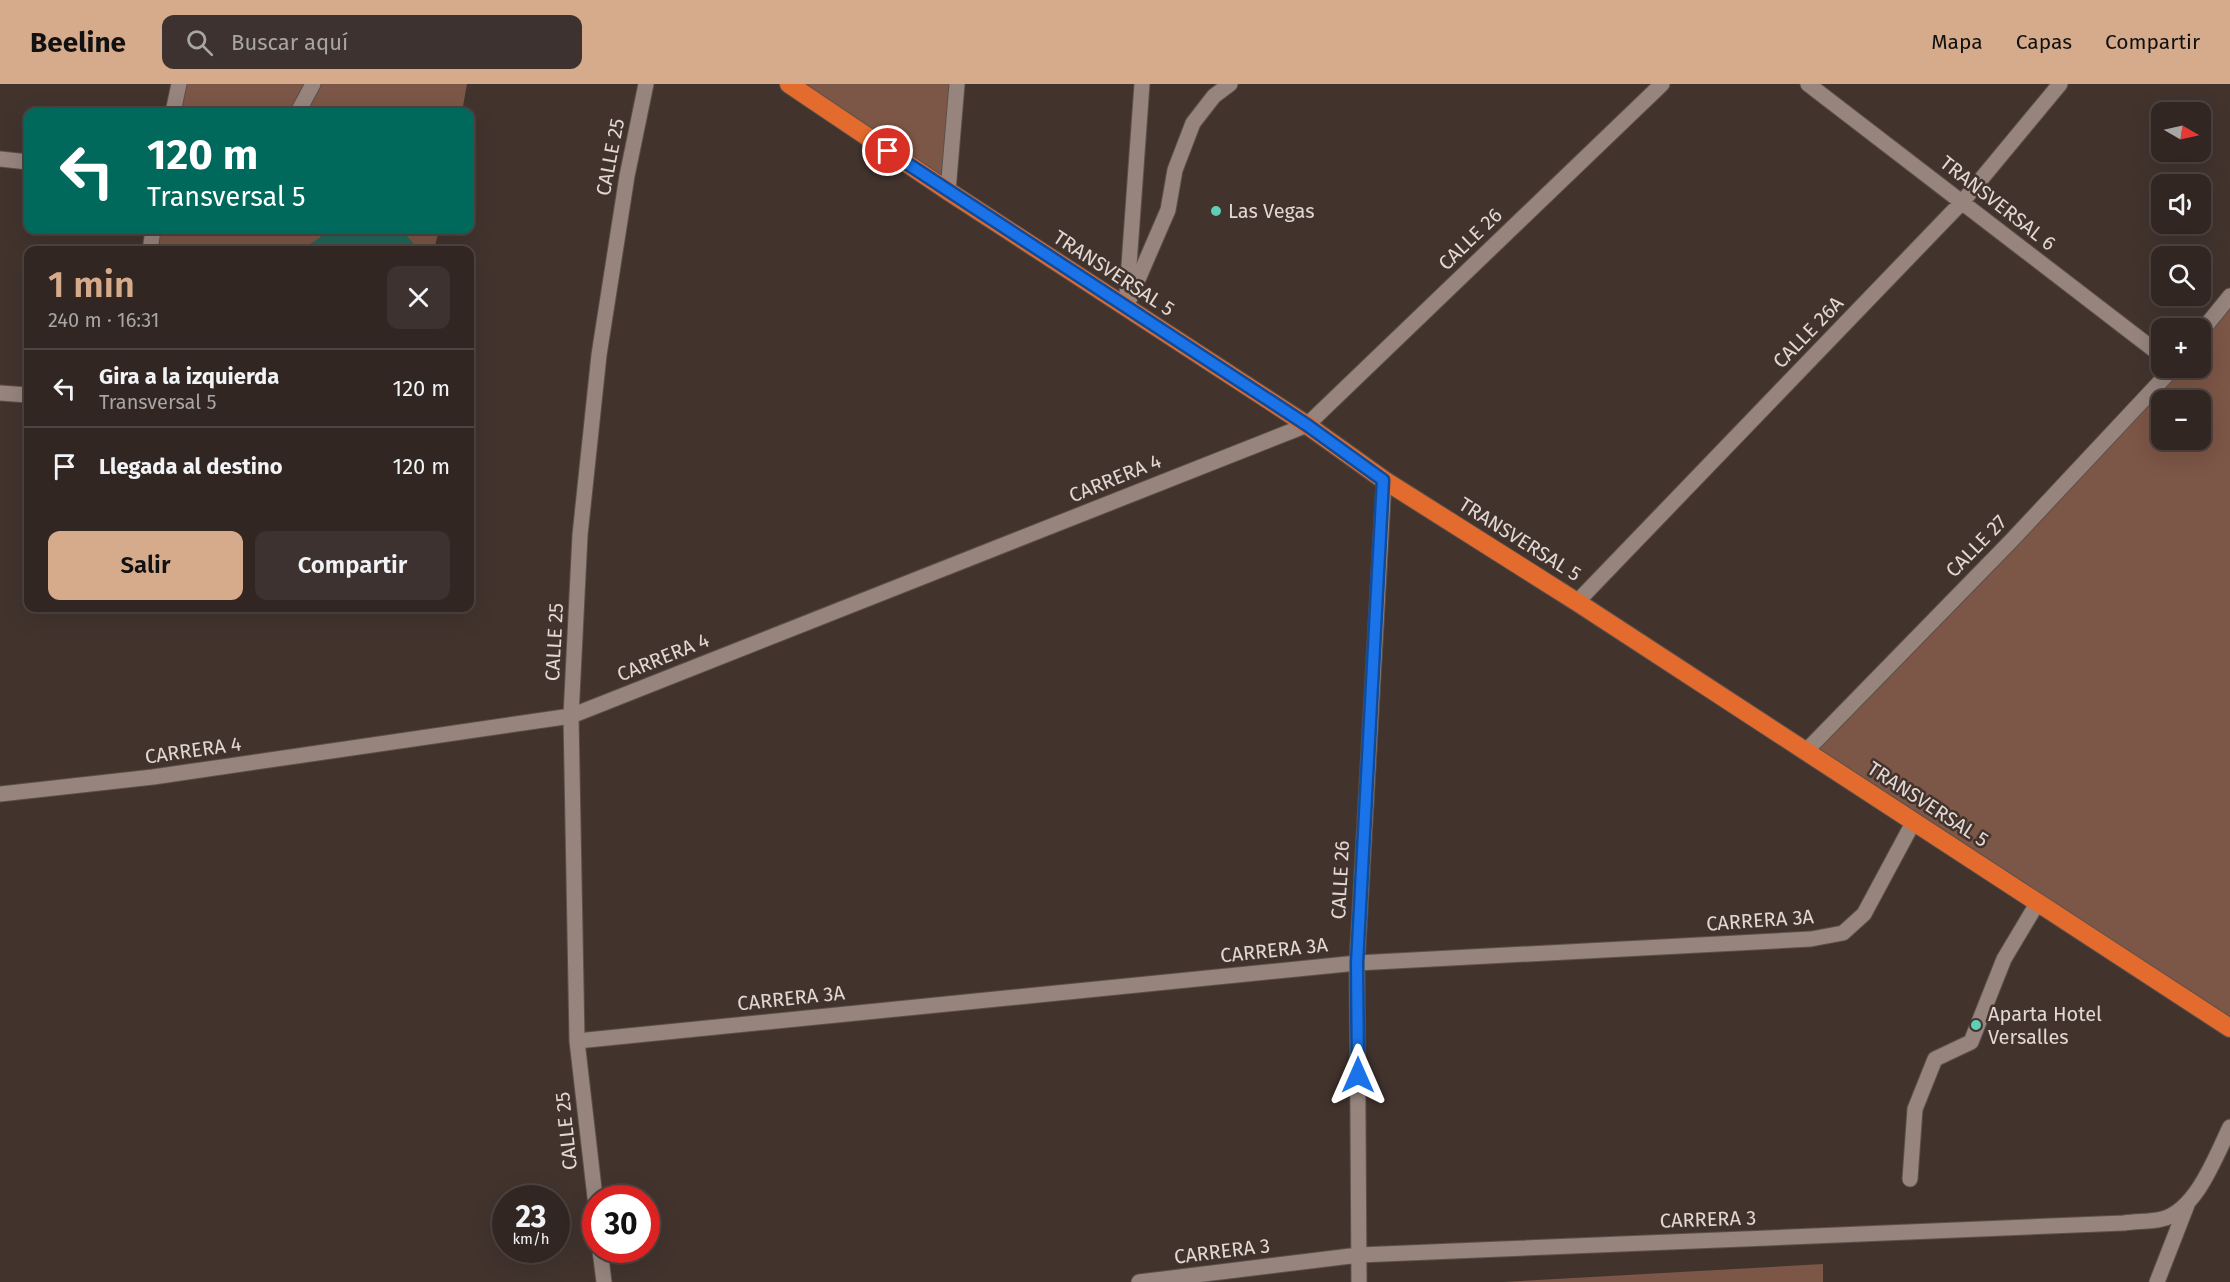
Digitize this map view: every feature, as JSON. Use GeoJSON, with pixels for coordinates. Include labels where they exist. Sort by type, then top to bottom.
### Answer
{"type":"FeatureCollection","features":[{"type":"Feature","properties":{"kind":"highway","name":"TRANSVERSAL 5"},"geometry":{"type":"LineString","coordinates":[[789,84],[948,191],[1307,425],[1383,480],[1577,602],[2230,1028]]}},
{"type":"Feature","properties":{"kind":"street"},"geometry":{"type":"LineString","coordinates":[[174,108],[179,84]]}},
{"type":"Feature","properties":{"kind":"street"},"geometry":{"type":"LineString","coordinates":[[300,108],[313,84]]}},
{"type":"Feature","properties":{"kind":"street","name":"CALLE 25"},"geometry":{"type":"LineString","coordinates":[[594,1185],[577,1041],[571,716],[580,535],[599,355],[627,176],[646,84]]}},
{"type":"Feature","properties":{"kind":"street"},"geometry":{"type":"LineString","coordinates":[[948,191],[957,84]]}},
{"type":"Feature","properties":{"kind":"street"},"geometry":{"type":"LineString","coordinates":[[1126,308],[1142,84]]}},
{"type":"Feature","properties":{"kind":"street"},"geometry":{"type":"LineString","coordinates":[[1126,308],[1168,210],[1175,170],[1193,123],[1214,96],[1230,84]]}},
{"type":"Feature","properties":{"kind":"street","name":"CALLE 26"},"geometry":{"type":"LineString","coordinates":[[1307,425],[1662,84]]}},
{"type":"Feature","properties":{"kind":"street","name":"TRANSVERSAL 6"},"geometry":{"type":"LineString","coordinates":[[1808,84],[2151,347]]}},
{"type":"Feature","properties":{"kind":"street","name":"CALLE 26A"},"geometry":{"type":"LineString","coordinates":[[1577,602],[1963,201],[2060,84]]}},
{"type":"Feature","properties":{"kind":"street"},"geometry":{"type":"LineString","coordinates":[[0,159],[24,162]]}},
{"type":"Feature","properties":{"kind":"street"},"geometry":{"type":"LineString","coordinates":[[2211,319],[2230,296]]}},
{"type":"Feature","properties":{"kind":"street","name":"CALLE 27"},"geometry":{"type":"LineString","coordinates":[[1806,751],[2011,541],[2163,378]]}},
{"type":"Feature","properties":{"kind":"street"},"geometry":{"type":"LineString","coordinates":[[0,393],[24,395]]}},
{"type":"Feature","properties":{"kind":"street","name":"CARRERA 4"},"geometry":{"type":"LineString","coordinates":[[0,794],[153,777],[571,716],[1307,425]]}},
{"type":"Feature","properties":{"kind":"street","name":"CALLE 26"},"geometry":{"type":"LineString","coordinates":[[1359,1282],[1357,963],[1383,480]]}},
{"type":"Feature","properties":{"kind":"street","name":"CARRERA 3A"},"geometry":{"type":"LineString","coordinates":[[577,1041],[1357,963],[1811,939],[1843,933],[1864,914],[1914,821]]}},
{"type":"Feature","properties":{"kind":"street"},"geometry":{"type":"LineString","coordinates":[[1910,1179],[1915,1109],[1935,1059],[1971,1042],[2004,959],[2038,902]]}},
{"type":"Feature","properties":{"kind":"street","name":"CARRERA 3"},"geometry":{"type":"LineString","coordinates":[[1139,1282],[1359,1255],[2164,1219],[2187,1205],[2208,1172],[2230,1127]]}},
{"type":"Feature","properties":{"kind":"street"},"geometry":{"type":"LineString","coordinates":[[2157,1282],[2187,1205]]}},
{"type":"Feature","properties":{"kind":"street"},"geometry":{"type":"LineString","coordinates":[[602,1263],[604,1282]]}},
{"type":"Feature","properties":{"kind":"shaded area"},"geometry":{"type":"Polygon","coordinates":[[[179,84],[467,84],[463,108],[174,108],[179,84]]]}},
{"type":"Feature","properties":{"kind":"shaded area"},"geometry":{"type":"Polygon","coordinates":[[[790,84],[957,84],[949,184],[790,84]]]}},
{"type":"Feature","properties":{"kind":"shaded area"},"geometry":{"type":"Polygon","coordinates":[[[152,234],[438,234],[435,246],[151,246],[152,234]]]}},
{"type":"Feature","properties":{"kind":"shaded area"},"geometry":{"type":"Polygon","coordinates":[[[2230,296],[2230,1028],[1806,751],[2162,378],[2211,378],[2211,320],[2230,296]]]}},
{"type":"Feature","properties":{"kind":"shaded area"},"geometry":{"type":"Polygon","coordinates":[[[1823,1264],[1823,1282],[1503,1282],[1823,1264]]]}},
{"type":"Feature","properties":{"kind":"water"},"geometry":{"type":"Polygon","coordinates":[[[323,234],[405,234],[414,246],[308,246],[323,234]]]}},
{"type":"Feature","properties":{"kind":"place","name":"Las Vegas"},"geometry":{"type":"Point","coordinates":[1216,211]}},
{"type":"Feature","properties":{"kind":"place","name":"Aparta Hotel Versalles"},"geometry":{"type":"Point","coordinates":[1976,1025]}},
{"type":"Feature","properties":{"kind":"route"},"geometry":{"type":"LineString","coordinates":[[888,151],[1307,425],[1383,480],[1357,963],[1358,1075]]}}]}
